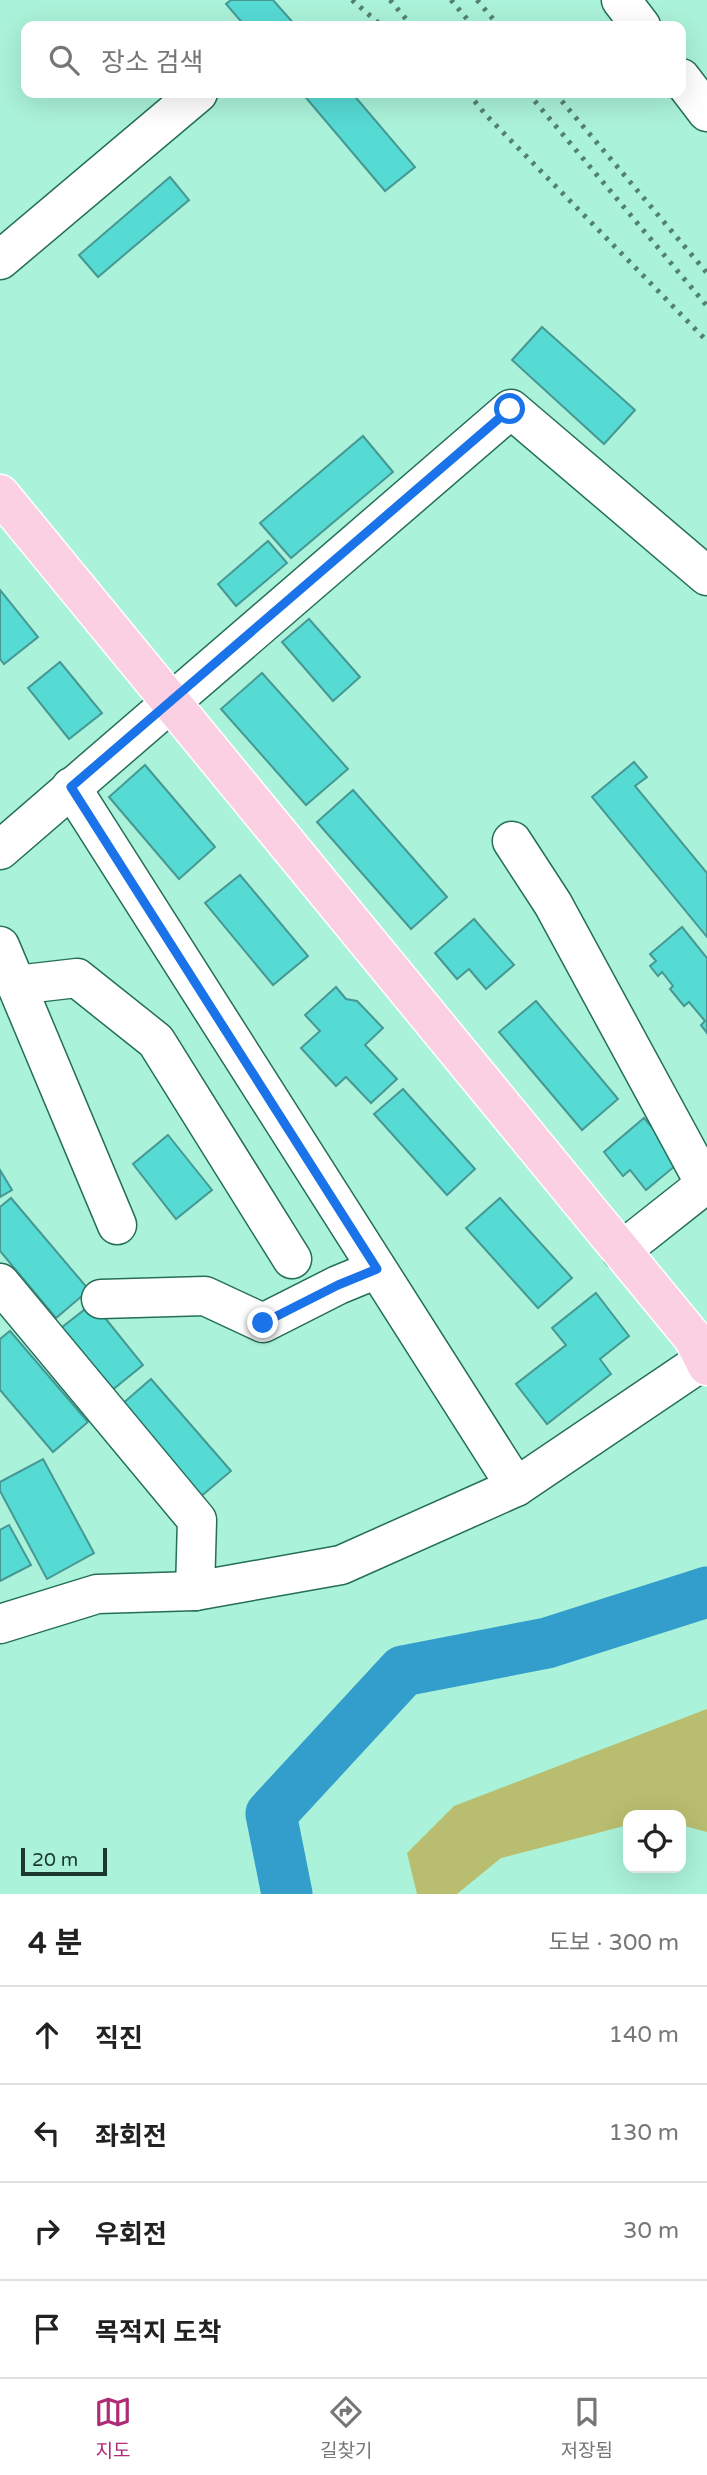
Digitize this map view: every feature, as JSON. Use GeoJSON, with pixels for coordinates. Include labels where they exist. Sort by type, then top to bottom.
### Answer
{"type":"FeatureCollection","features":[{"type":"Feature","properties":{"kind":"main road"},"geometry":{"type":"LineString","coordinates":[[0,494],[693,1338],[706,1362]]}},
{"type":"Feature","properties":{"kind":"street"},"geometry":{"type":"LineString","coordinates":[[621,0],[637,21]]}},
{"type":"Feature","properties":{"kind":"street"},"geometry":{"type":"LineString","coordinates":[[686,84],[707,111]]}},
{"type":"Feature","properties":{"kind":"street"},"geometry":{"type":"LineString","coordinates":[[0,260],[192,98]]}},
{"type":"Feature","properties":{"kind":"street"},"geometry":{"type":"LineString","coordinates":[[0,850],[510,409],[707,576]]}},
{"type":"Feature","properties":{"kind":"street"},"geometry":{"type":"LineString","coordinates":[[71,787],[516,1487]]}},
{"type":"Feature","properties":{"kind":"street"},"geometry":{"type":"LineString","coordinates":[[512,841],[553,904],[706,1184],[621,1251]]}},
{"type":"Feature","properties":{"kind":"street"},"geometry":{"type":"LineString","coordinates":[[0,946],[117,1225]]}},
{"type":"Feature","properties":{"kind":"street"},"geometry":{"type":"LineString","coordinates":[[16,985],[77,978],[156,1041],[292,1259]]}},
{"type":"Feature","properties":{"kind":"street"},"geometry":{"type":"LineString","coordinates":[[101,1298],[205,1296],[263,1323],[338,1285],[377,1269]]}},
{"type":"Feature","properties":{"kind":"street"},"geometry":{"type":"LineString","coordinates":[[0,1283],[197,1520],[195,1591]]}},
{"type":"Feature","properties":{"kind":"street"},"geometry":{"type":"LineString","coordinates":[[0,1624],[97,1594],[195,1591],[341,1566],[516,1487],[706,1362]]}},
{"type":"Feature","properties":{"kind":"green space"},"geometry":{"type":"Polygon","coordinates":[[[707,1709],[707,1832],[686,1826],[686,1810],[623,1810],[623,1826],[501,1858],[457,1894],[417,1894],[407,1853],[454,1806],[707,1709]]]}},
{"type":"Feature","properties":{"kind":"building"},"geometry":{"type":"Polygon","coordinates":[[[231,0],[273,0],[292,21],[241,21],[226,4],[231,0]]]}},
{"type":"Feature","properties":{"kind":"building"},"geometry":{"type":"Polygon","coordinates":[[[306,98],[356,98],[415,167],[385,191],[306,98]]]}},
{"type":"Feature","properties":{"kind":"building"},"geometry":{"type":"Polygon","coordinates":[[[170,177],[189,200],[98,277],[79,255],[170,177]]]}},
{"type":"Feature","properties":{"kind":"building"},"geometry":{"type":"Polygon","coordinates":[[[542,327],[635,410],[604,444],[512,360],[542,327]]]}},
{"type":"Feature","properties":{"kind":"building"},"geometry":{"type":"Polygon","coordinates":[[[363,436],[393,472],[291,558],[260,523],[363,436]]]}},
{"type":"Feature","properties":{"kind":"building"},"geometry":{"type":"Polygon","coordinates":[[[268,541],[287,563],[236,606],[218,584],[268,541]]]}},
{"type":"Feature","properties":{"kind":"building"},"geometry":{"type":"Polygon","coordinates":[[[0,590],[38,637],[4,664],[0,659],[0,590]]]}},
{"type":"Feature","properties":{"kind":"building"},"geometry":{"type":"Polygon","coordinates":[[[309,619],[360,677],[333,701],[282,642],[309,619]]]}},
{"type":"Feature","properties":{"kind":"building"},"geometry":{"type":"Polygon","coordinates":[[[60,662],[102,713],[69,739],[28,688],[60,662]]]}},
{"type":"Feature","properties":{"kind":"building"},"geometry":{"type":"Polygon","coordinates":[[[262,673],[348,769],[306,805],[221,709],[262,673]]]}},
{"type":"Feature","properties":{"kind":"building"},"geometry":{"type":"Polygon","coordinates":[[[634,762],[647,777],[635,786],[707,873],[707,937],[592,797],[634,762]]]}},
{"type":"Feature","properties":{"kind":"building"},"geometry":{"type":"Polygon","coordinates":[[[145,765],[215,847],[179,879],[109,797],[145,765]]]}},
{"type":"Feature","properties":{"kind":"building"},"geometry":{"type":"Polygon","coordinates":[[[353,790],[447,897],[411,929],[317,822],[353,790]]]}},
{"type":"Feature","properties":{"kind":"building"},"geometry":{"type":"Polygon","coordinates":[[[240,875],[308,956],[273,985],[205,903],[240,875]]]}},
{"type":"Feature","properties":{"kind":"building"},"geometry":{"type":"Polygon","coordinates":[[[474,919],[514,965],[486,989],[469,969],[457,979],[435,953],[474,919]]]}},
{"type":"Feature","properties":{"kind":"building"},"geometry":{"type":"Polygon","coordinates":[[[682,927],[707,958],[707,1033],[701,1025],[705,1021],[689,1002],[684,1006],[670,989],[673,986],[662,972],[658,976],[650,966],[656,961],[650,954],[682,927]]]}},
{"type":"Feature","properties":{"kind":"building"},"geometry":{"type":"Polygon","coordinates":[[[336,987],[346,999],[357,1001],[383,1028],[365,1045],[397,1079],[371,1103],[346,1077],[336,1086],[301,1048],[320,1031],[305,1015],[336,987]]]}},
{"type":"Feature","properties":{"kind":"building"},"geometry":{"type":"Polygon","coordinates":[[[536,1001],[618,1099],[582,1130],[499,1032],[536,1001]]]}},
{"type":"Feature","properties":{"kind":"building"},"geometry":{"type":"Polygon","coordinates":[[[403,1089],[475,1169],[447,1195],[374,1114],[403,1089]]]}},
{"type":"Feature","properties":{"kind":"building"},"geometry":{"type":"Polygon","coordinates":[[[644,1118],[681,1161],[646,1190],[630,1170],[623,1176],[604,1152],[644,1118]]]}},
{"type":"Feature","properties":{"kind":"building"},"geometry":{"type":"Polygon","coordinates":[[[168,1135],[212,1190],[176,1219],[133,1164],[168,1135]]]}},
{"type":"Feature","properties":{"kind":"building"},"geometry":{"type":"Polygon","coordinates":[[[0,1170],[12,1190],[0,1197],[0,1170]]]}},
{"type":"Feature","properties":{"kind":"building"},"geometry":{"type":"Polygon","coordinates":[[[11,1198],[89,1290],[56,1318],[0,1251],[0,1207],[11,1198]]]}},
{"type":"Feature","properties":{"kind":"building"},"geometry":{"type":"Polygon","coordinates":[[[500,1198],[572,1278],[538,1308],[466,1228],[500,1198]]]}},
{"type":"Feature","properties":{"kind":"building"},"geometry":{"type":"Polygon","coordinates":[[[596,1293],[629,1336],[600,1359],[611,1374],[547,1424],[516,1384],[566,1345],[552,1328],[596,1293]]]}},
{"type":"Feature","properties":{"kind":"building"},"geometry":{"type":"Polygon","coordinates":[[[93,1303],[143,1365],[111,1391],[61,1328],[93,1303]]]}},
{"type":"Feature","properties":{"kind":"building"},"geometry":{"type":"Polygon","coordinates":[[[10,1331],[88,1422],[53,1452],[0,1390],[0,1339],[10,1331]]]}},
{"type":"Feature","properties":{"kind":"building"},"geometry":{"type":"Polygon","coordinates":[[[151,1379],[231,1471],[200,1497],[121,1405],[151,1379]]]}},
{"type":"Feature","properties":{"kind":"building"},"geometry":{"type":"Polygon","coordinates":[[[43,1459],[94,1553],[47,1579],[0,1491],[0,1482],[43,1459]]]}},
{"type":"Feature","properties":{"kind":"building"},"geometry":{"type":"Polygon","coordinates":[[[9,1525],[31,1565],[0,1581],[0,1530],[9,1525]]]}},
{"type":"Feature","properties":{"kind":"waterway"},"geometry":{"type":"LineString","coordinates":[[287,1894],[271,1814],[403,1671],[547,1643],[707,1592]]}},
{"type":"Feature","properties":{"kind":"railway"},"geometry":{"type":"LineString","coordinates":[[352,0],[376,21]]}},
{"type":"Feature","properties":{"kind":"railway"},"geometry":{"type":"LineString","coordinates":[[390,0],[408,21]]}},
{"type":"Feature","properties":{"kind":"railway"},"geometry":{"type":"LineString","coordinates":[[451,0],[469,21]]}},
{"type":"Feature","properties":{"kind":"railway"},"geometry":{"type":"LineString","coordinates":[[477,0],[495,21]]}},
{"type":"Feature","properties":{"kind":"railway"},"geometry":{"type":"LineString","coordinates":[[472,98],[707,341]]}},
{"type":"Feature","properties":{"kind":"railway"},"geometry":{"type":"LineString","coordinates":[[532,98],[707,306]]}},
{"type":"Feature","properties":{"kind":"railway"},"geometry":{"type":"LineString","coordinates":[[559,98],[707,273]]}},
{"type":"Feature","properties":{"kind":"route"},"geometry":{"type":"LineString","coordinates":[[263,1323],[338,1285],[377,1269],[71,787],[510,409]]}}]}
